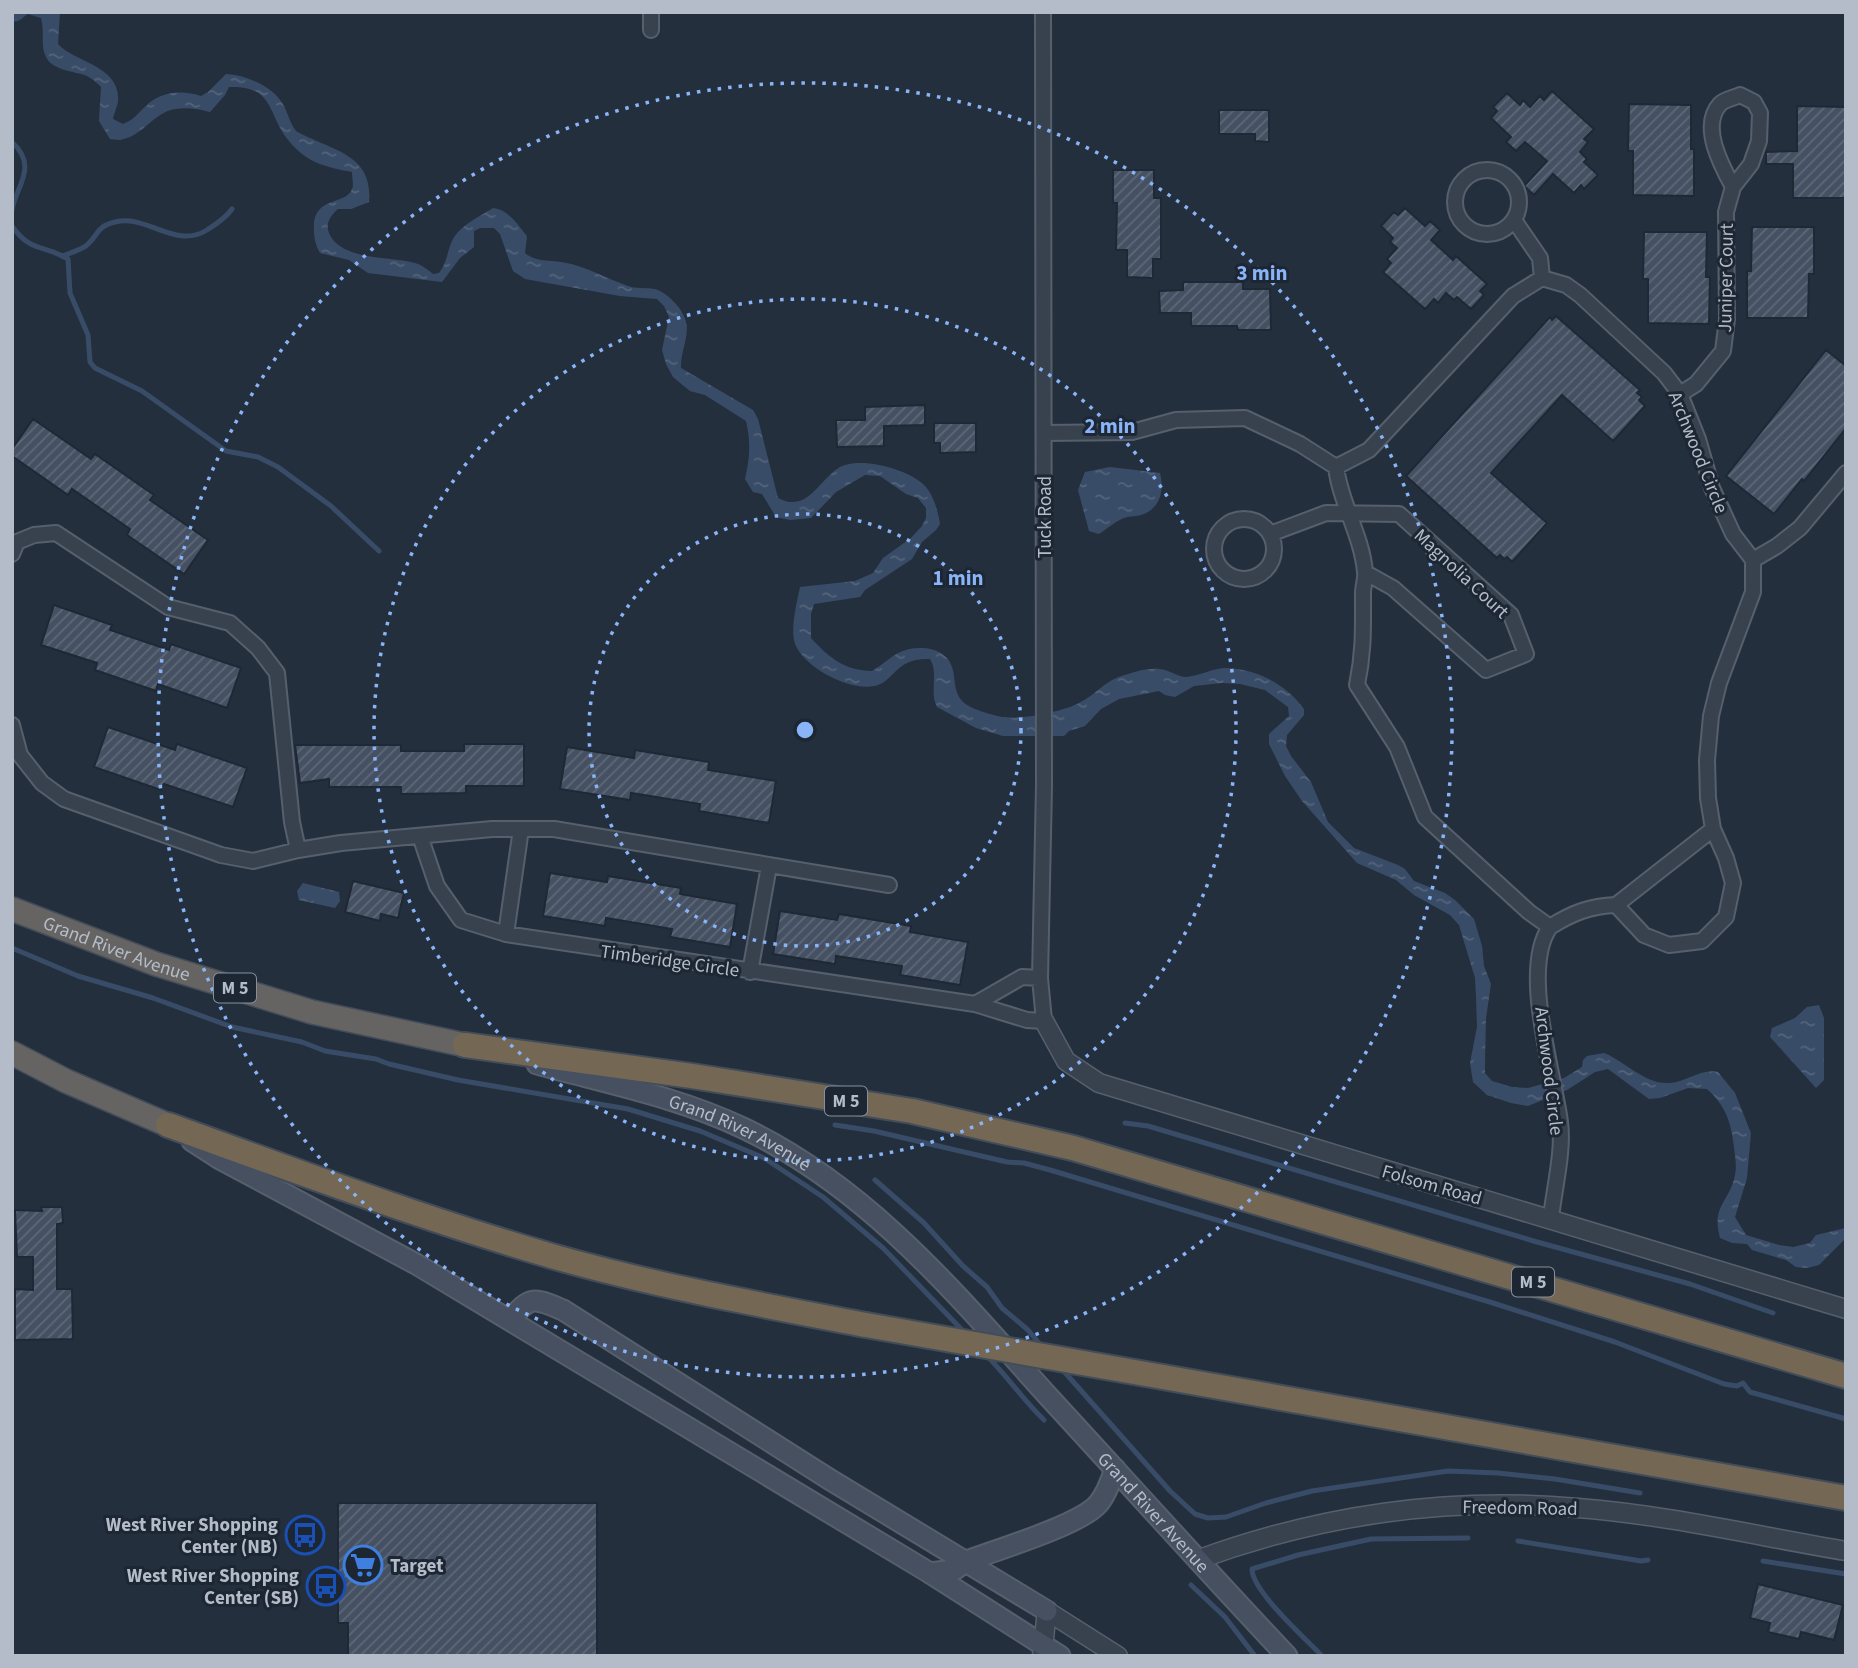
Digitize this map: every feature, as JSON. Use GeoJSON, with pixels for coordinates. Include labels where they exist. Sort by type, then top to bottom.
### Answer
{"type":"FeatureCollection","features":[{"type":"Feature","properties":{"kind":"highway","name":"Grand River Avenue"},"geometry":{"type":"LineString","coordinates":[[12,909],[156,964],[312,1012],[465,1045]]}},
{"type":"Feature","properties":{"kind":"highway","name":"M 5"},"geometry":{"type":"LineString","coordinates":[[465,1045],[692,1076],[912,1111],[1073,1148],[1846,1376]]}},
{"type":"Feature","properties":{"kind":"highway"},"geometry":{"type":"LineString","coordinates":[[12,1053],[66,1081],[168,1125],[444,1224],[558,1258],[722,1297],[866,1325],[1846,1498]]}},
{"type":"Feature","properties":{"kind":"main road","name":"Grand River Avenue"},"geometry":{"type":"LineString","coordinates":[[465,1045],[643,1091],[707,1112],[744,1128],[835,1182],[873,1212],[963,1301],[1287,1656]]}},
{"type":"Feature","properties":{"kind":"main road"},"geometry":{"type":"LineString","coordinates":[[168,1125],[220,1159],[416,1264],[510,1320],[930,1573],[1048,1652]]}},
{"type":"Feature","properties":{"kind":"main road"},"geometry":{"type":"LineString","coordinates":[[510,1320],[524,1303],[537,1299],[563,1310],[829,1479],[1046,1611]]}},
{"type":"Feature","properties":{"kind":"main road"},"geometry":{"type":"LineString","coordinates":[[930,1573],[954,1570],[967,1561],[1075,1520],[1097,1505],[1109,1487],[1115,1469]]}},
{"type":"Feature","properties":{"kind":"main road"},"geometry":{"type":"LineString","coordinates":[[791,1489],[829,1479]]}},
{"type":"Feature","properties":{"kind":"street"},"geometry":{"type":"LineString","coordinates":[[651,12],[651,30]]}},
{"type":"Feature","properties":{"kind":"street","name":"Tuck Road"},"geometry":{"type":"LineString","coordinates":[[1043,12],[1044,745],[1040,978],[1044,1021]]}},
{"type":"Feature","properties":{"kind":"street","name":"Juniper Court"},"geometry":{"type":"LineString","coordinates":[[1680,394],[1696,384],[1723,351],[1727,319],[1726,212],[1732,187],[1751,164],[1759,141],[1760,114],[1754,102],[1740,95],[1722,102],[1714,114],[1713,141],[1732,187]]}},
{"type":"Feature","properties":{"kind":"street"},"geometry":{"type":"LineString","coordinates":[[1336,467],[1369,450],[1513,296],[1542,278],[1540,258],[1514,220],[1519,200],[1517,190],[1504,175],[1494,171],[1475,172],[1458,186],[1454,208],[1465,227],[1486,235],[1507,228],[1514,220]]}},
{"type":"Feature","properties":{"kind":"street","name":"Archwood Circle"},"geometry":{"type":"LineString","coordinates":[[1542,278],[1566,285],[1580,295],[1664,373],[1680,394],[1698,439],[1712,488],[1733,534],[1754,560]]}},
{"type":"Feature","properties":{"kind":"street"},"geometry":{"type":"LineString","coordinates":[[1044,433],[1132,432],[1176,420],[1245,418],[1300,444],[1336,467]]}},
{"type":"Feature","properties":{"kind":"street"},"geometry":{"type":"LineString","coordinates":[[1336,467],[1338,484],[1366,573],[1363,588],[1364,651],[1357,685],[1397,747],[1425,817],[1528,912],[1550,927],[1570,914],[1594,906],[1616,905],[1713,829]]}},
{"type":"Feature","properties":{"kind":"street"},"geometry":{"type":"LineString","coordinates":[[1616,905],[1644,935],[1669,945],[1702,941],[1726,917],[1733,883],[1726,858],[1713,829],[1707,760],[1711,716],[1719,683],[1753,592],[1754,560],[1777,547],[1801,528],[1846,473]]}},
{"type":"Feature","properties":{"kind":"street","name":"Magnolia Court"},"geometry":{"type":"LineString","coordinates":[[1270,534],[1326,513],[1399,514],[1511,615],[1526,654],[1486,670],[1393,588],[1366,573]]}},
{"type":"Feature","properties":{"kind":"street"},"geometry":{"type":"LineString","coordinates":[[1245,519],[1255,521],[1270,534],[1274,554],[1265,570],[1257,576],[1248,579],[1228,576],[1216,561],[1214,541],[1226,524],[1245,519]]}},
{"type":"Feature","properties":{"kind":"street"},"geometry":{"type":"LineString","coordinates":[[12,554],[17,542],[34,535],[56,533],[168,607],[230,622],[258,648],[277,673],[292,822],[298,850]]}},
{"type":"Feature","properties":{"kind":"street"},"geometry":{"type":"LineString","coordinates":[[12,725],[20,755],[42,783],[65,799],[221,855],[253,861],[298,850],[421,836],[492,829],[554,829],[889,885]]}},
{"type":"Feature","properties":{"kind":"street"},"geometry":{"type":"LineString","coordinates":[[506,934],[521,829]]}},
{"type":"Feature","properties":{"kind":"street","name":"Timberidge Circle"},"geometry":{"type":"LineString","coordinates":[[421,836],[437,886],[461,920],[506,934],[975,1004],[1027,1020],[1044,1021]]}},
{"type":"Feature","properties":{"kind":"street"},"geometry":{"type":"LineString","coordinates":[[750,972],[769,866]]}},
{"type":"Feature","properties":{"kind":"street","name":"Archwood Circle"},"geometry":{"type":"LineString","coordinates":[[1550,927],[1542,939],[1538,960],[1542,1022],[1560,1123],[1551,1218]]}},
{"type":"Feature","properties":{"kind":"street"},"geometry":{"type":"LineString","coordinates":[[975,1004],[1022,977],[1040,978]]}},
{"type":"Feature","properties":{"kind":"street","name":"Folsom Road"},"geometry":{"type":"LineString","coordinates":[[1044,1021],[1066,1061],[1099,1083],[1846,1309]]}},
{"type":"Feature","properties":{"kind":"street","name":"Freedom Road"},"geometry":{"type":"LineString","coordinates":[[1197,1560],[1307,1527],[1378,1513],[1424,1507],[1525,1504],[1653,1517],[1846,1551]]}},
{"type":"Feature","properties":{"kind":"street"},"geometry":{"type":"LineString","coordinates":[[1046,1611],[1048,1652]]}},
{"type":"Feature","properties":{"kind":"street"},"geometry":{"type":"LineString","coordinates":[[1046,1611],[1118,1656]]}},
{"type":"Feature","properties":{"kind":"water"},"geometry":{"type":"Polygon","coordinates":[[[12,12],[60,12],[58,44],[94,65],[110,78],[116,86],[118,97],[113,119],[123,124],[158,97],[179,93],[201,96],[226,74],[243,77],[267,88],[284,106],[296,131],[347,155],[364,173],[369,186],[369,202],[351,209],[338,209],[328,223],[329,233],[344,249],[367,256],[415,263],[433,274],[439,273],[455,235],[493,208],[508,215],[527,236],[525,253],[529,256],[570,264],[628,286],[664,293],[678,307],[687,325],[681,368],[753,410],[758,419],[778,498],[797,502],[812,493],[833,472],[849,464],[871,464],[895,469],[923,484],[932,497],[940,524],[922,542],[912,559],[865,590],[860,597],[814,604],[811,614],[811,638],[845,666],[872,671],[905,650],[921,648],[937,651],[949,660],[958,694],[963,702],[981,711],[1010,718],[1072,706],[1114,679],[1148,669],[1165,670],[1186,677],[1222,668],[1238,669],[1260,675],[1280,686],[1304,709],[1304,715],[1287,735],[1286,746],[1311,782],[1328,822],[1354,848],[1405,869],[1414,881],[1445,893],[1474,919],[1482,946],[1484,966],[1491,984],[1486,1018],[1485,1073],[1492,1081],[1528,1088],[1564,1078],[1582,1067],[1587,1056],[1604,1053],[1661,1083],[1676,1082],[1706,1072],[1718,1072],[1735,1093],[1751,1133],[1747,1178],[1735,1217],[1746,1235],[1793,1247],[1810,1243],[1816,1235],[1846,1228],[1846,1238],[1819,1265],[1807,1268],[1796,1267],[1786,1260],[1752,1250],[1747,1244],[1732,1243],[1720,1238],[1719,1211],[1733,1184],[1736,1161],[1727,1115],[1707,1089],[1688,1088],[1649,1099],[1608,1069],[1595,1072],[1567,1090],[1528,1106],[1487,1095],[1473,1082],[1470,1063],[1477,1027],[1475,978],[1459,925],[1450,915],[1414,895],[1396,880],[1357,863],[1302,801],[1285,776],[1269,744],[1269,734],[1289,716],[1288,707],[1265,690],[1222,683],[1194,686],[1175,697],[1159,691],[1119,699],[1101,709],[1085,726],[1069,731],[1064,736],[1003,736],[976,728],[937,707],[934,670],[930,659],[909,662],[887,680],[874,686],[853,685],[830,677],[809,663],[794,640],[793,625],[800,587],[855,581],[873,573],[883,558],[911,538],[922,526],[926,518],[926,508],[918,498],[906,494],[880,476],[865,475],[836,492],[811,518],[790,520],[776,517],[762,494],[753,492],[745,479],[749,450],[746,421],[705,395],[690,391],[673,377],[662,350],[669,317],[657,299],[620,296],[525,279],[513,271],[500,234],[494,228],[474,231],[474,247],[460,258],[442,282],[368,273],[349,260],[320,253],[314,237],[318,212],[323,206],[349,194],[353,187],[352,172],[325,166],[303,154],[289,141],[262,96],[244,88],[229,87],[210,112],[175,109],[158,116],[129,137],[110,139],[99,121],[101,87],[87,76],[59,68],[49,62],[43,48],[41,18],[28,14],[12,21],[12,12]]]}},
{"type":"Feature","properties":{"kind":"water"},"geometry":{"type":"Polygon","coordinates":[[[1110,467],[1160,473],[1162,485],[1158,502],[1150,511],[1123,518],[1099,534],[1089,531],[1078,490],[1085,472],[1110,467]]]}},
{"type":"Feature","properties":{"kind":"water"},"geometry":{"type":"Polygon","coordinates":[[[303,883],[339,892],[340,901],[335,908],[299,900],[297,891],[303,883]]]}},
{"type":"Feature","properties":{"kind":"water"},"geometry":{"type":"Polygon","coordinates":[[[1819,1005],[1824,1018],[1824,1080],[1816,1088],[1770,1037],[1772,1028],[1795,1018],[1807,1007],[1819,1005]]]}},
{"type":"Feature","properties":{"kind":"building"},"geometry":{"type":"Polygon","coordinates":[[[1552,91],[1594,129],[1584,139],[1588,142],[1580,152],[1587,159],[1584,162],[1598,175],[1584,189],[1581,185],[1574,193],[1553,174],[1534,195],[1524,186],[1547,161],[1525,142],[1516,151],[1506,142],[1511,137],[1491,118],[1497,111],[1493,107],[1507,93],[1520,105],[1523,100],[1530,107],[1540,96],[1544,100],[1552,91]]]}},
{"type":"Feature","properties":{"kind":"building"},"geometry":{"type":"Polygon","coordinates":[[[1629,104],[1691,105],[1694,196],[1633,195],[1633,151],[1628,151],[1629,104]]]}},
{"type":"Feature","properties":{"kind":"building"},"geometry":{"type":"Polygon","coordinates":[[[1797,106],[1846,107],[1846,198],[1793,198],[1793,164],[1766,164],[1766,152],[1797,151],[1797,106]]]}},
{"type":"Feature","properties":{"kind":"building"},"geometry":{"type":"Polygon","coordinates":[[[1219,110],[1269,110],[1269,142],[1255,141],[1255,134],[1219,134],[1219,110]]]}},
{"type":"Feature","properties":{"kind":"building"},"geometry":{"type":"Polygon","coordinates":[[[1113,170],[1154,170],[1154,198],[1161,198],[1161,259],[1153,259],[1153,278],[1127,277],[1127,250],[1116,250],[1117,203],[1113,203],[1113,170]]]}},
{"type":"Feature","properties":{"kind":"building"},"geometry":{"type":"Polygon","coordinates":[[[1405,208],[1425,226],[1430,221],[1440,230],[1431,240],[1453,260],[1456,256],[1487,284],[1480,291],[1484,295],[1471,309],[1457,297],[1454,300],[1446,293],[1438,303],[1434,299],[1425,309],[1383,272],[1391,263],[1387,259],[1397,248],[1390,242],[1393,238],[1381,226],[1394,212],[1398,215],[1405,208]]]}},
{"type":"Feature","properties":{"kind":"building"},"geometry":{"type":"Polygon","coordinates":[[[1752,227],[1814,227],[1814,274],[1809,274],[1808,318],[1747,318],[1747,271],[1751,271],[1752,227]]]}},
{"type":"Feature","properties":{"kind":"building"},"geometry":{"type":"Polygon","coordinates":[[[1644,232],[1707,232],[1709,324],[1648,323],[1648,279],[1643,279],[1644,232]]]}},
{"type":"Feature","properties":{"kind":"building"},"geometry":{"type":"Polygon","coordinates":[[[1183,282],[1243,282],[1243,289],[1270,289],[1271,330],[1238,330],[1237,326],[1191,326],[1191,313],[1160,313],[1159,291],[1183,290],[1183,282]]]}},
{"type":"Feature","properties":{"kind":"building"},"geometry":{"type":"Polygon","coordinates":[[[1556,316],[1640,390],[1637,393],[1642,397],[1639,400],[1645,406],[1613,441],[1562,395],[1491,473],[1547,523],[1512,562],[1500,555],[1497,558],[1406,476],[1550,317],[1552,320],[1556,316]]]}},
{"type":"Feature","properties":{"kind":"building"},"geometry":{"type":"Polygon","coordinates":[[[1826,350],[1846,366],[1846,428],[1774,514],[1726,476],[1826,350]]]}},
{"type":"Feature","properties":{"kind":"building"},"geometry":{"type":"Polygon","coordinates":[[[925,405],[925,425],[884,426],[884,446],[837,447],[836,420],[865,420],[865,407],[925,405]]]}},
{"type":"Feature","properties":{"kind":"building"},"geometry":{"type":"Polygon","coordinates":[[[33,419],[91,459],[95,454],[154,495],[150,500],[208,540],[184,574],[127,535],[130,529],[72,489],[68,495],[12,456],[12,449],[33,419]]]}},
{"type":"Feature","properties":{"kind":"building"},"geometry":{"type":"Polygon","coordinates":[[[934,423],[976,423],[976,452],[940,453],[940,443],[934,443],[934,423]]]}},
{"type":"Feature","properties":{"kind":"building"},"geometry":{"type":"Polygon","coordinates":[[[54,605],[112,625],[110,630],[169,650],[171,644],[241,668],[227,708],[158,684],[156,691],[95,670],[97,663],[41,645],[54,605]]]}},
{"type":"Feature","properties":{"kind":"building"},"geometry":{"type":"Polygon","coordinates":[[[108,727],[175,750],[177,744],[247,768],[233,807],[164,784],[161,790],[94,767],[108,727]]]}},
{"type":"Feature","properties":{"kind":"building"},"geometry":{"type":"Polygon","coordinates":[[[464,744],[524,744],[524,786],[466,786],[466,793],[401,794],[401,787],[329,787],[329,779],[300,783],[295,745],[401,745],[401,751],[464,751],[464,744]]]}},
{"type":"Feature","properties":{"kind":"building"},"geometry":{"type":"Polygon","coordinates":[[[567,747],[634,758],[635,750],[709,762],[708,770],[776,781],[769,823],[699,811],[700,804],[631,793],[630,800],[560,789],[567,747]]]}},
{"type":"Feature","properties":{"kind":"building"},"geometry":{"type":"Polygon","coordinates":[[[550,873],[607,882],[608,876],[681,888],[680,894],[737,904],[730,947],[670,937],[672,929],[606,918],[605,926],[543,916],[550,873]]]}},
{"type":"Feature","properties":{"kind":"building"},"geometry":{"type":"Polygon","coordinates":[[[353,881],[404,893],[398,918],[381,914],[380,921],[345,912],[353,881]]]}},
{"type":"Feature","properties":{"kind":"building"},"geometry":{"type":"Polygon","coordinates":[[[780,911],[837,920],[839,914],[911,926],[910,932],[968,942],[960,985],[900,975],[902,966],[836,956],[835,964],[773,954],[780,911]]]}},
{"type":"Feature","properties":{"kind":"building"},"geometry":{"type":"Polygon","coordinates":[[[41,1207],[62,1207],[63,1223],[57,1224],[57,1289],[72,1289],[73,1339],[15,1340],[15,1289],[33,1290],[33,1257],[17,1257],[15,1210],[42,1211],[41,1207]]]}},
{"type":"Feature","properties":{"kind":"building"},"geometry":{"type":"Polygon","coordinates":[[[338,1503],[597,1503],[597,1656],[348,1656],[348,1623],[338,1623],[338,1503]]]}},
{"type":"Feature","properties":{"kind":"building"},"geometry":{"type":"Polygon","coordinates":[[[1758,1584],[1843,1605],[1834,1640],[1801,1632],[1799,1639],[1768,1632],[1770,1623],[1750,1618],[1758,1584]]]}},
{"type":"Feature","properties":{"kind":"waterway"},"geometry":{"type":"LineString","coordinates":[[12,142],[20,151],[25,168],[12,210]]}},
{"type":"Feature","properties":{"kind":"waterway"},"geometry":{"type":"LineString","coordinates":[[62,256],[85,247],[101,229],[115,222],[127,221],[173,234],[195,235],[217,223],[232,209]]}},
{"type":"Feature","properties":{"kind":"waterway"},"geometry":{"type":"LineString","coordinates":[[12,226],[31,244],[68,259],[70,293],[88,335],[90,362],[95,368],[142,391],[226,451],[258,457],[278,467],[331,506],[379,551]]}},
{"type":"Feature","properties":{"kind":"waterway"},"geometry":{"type":"LineString","coordinates":[[12,948],[78,976],[153,998],[232,1027],[302,1042],[325,1051],[376,1059],[458,1080],[628,1109],[700,1131],[764,1158],[823,1197],[883,1248],[966,1334]]}},
{"type":"Feature","properties":{"kind":"waterway"},"geometry":{"type":"LineString","coordinates":[[1125,1123],[1148,1126],[1537,1242],[1690,1284],[1773,1313]]}},
{"type":"Feature","properties":{"kind":"waterway"},"geometry":{"type":"LineString","coordinates":[[835,1125],[874,1131],[1050,1170],[1493,1303],[1615,1342],[1724,1384],[1737,1386],[1743,1383],[1750,1392],[1846,1419]]}},
{"type":"Feature","properties":{"kind":"waterway"},"geometry":{"type":"LineString","coordinates":[[875,1180],[924,1223],[963,1266],[987,1287],[1002,1308],[1028,1330],[1043,1348]]}},
{"type":"Feature","properties":{"kind":"waterway"},"geometry":{"type":"LineString","coordinates":[[987,1356],[1044,1420]]}},
{"type":"Feature","properties":{"kind":"waterway"},"geometry":{"type":"LineString","coordinates":[[1061,1368],[1170,1491],[1195,1514],[1208,1518],[1226,1517],[1312,1491],[1448,1471],[1555,1479],[1640,1493]]}},
{"type":"Feature","properties":{"kind":"waterway"},"geometry":{"type":"LineString","coordinates":[[1322,1656],[1270,1601],[1254,1578],[1252,1569],[1298,1555],[1371,1539],[1468,1538]]}},
{"type":"Feature","properties":{"kind":"waterway"},"geometry":{"type":"LineString","coordinates":[[1518,1541],[1648,1560]]}},
{"type":"Feature","properties":{"kind":"waterway"},"geometry":{"type":"LineString","coordinates":[[1763,1561],[1846,1574]]}},
{"type":"Feature","properties":{"kind":"waterway"},"geometry":{"type":"LineString","coordinates":[[1191,1585],[1225,1617],[1255,1656]]}},
{"type":"Feature","properties":{"kind":"place","name":"West River Shopping Center (NB)"},"geometry":{"type":"Point","coordinates":[305,1535]}},
{"type":"Feature","properties":{"kind":"place","name":"Target"},"geometry":{"type":"Point","coordinates":[363,1565]}},
{"type":"Feature","properties":{"kind":"place","name":"West River Shopping Center (SB)"},"geometry":{"type":"Point","coordinates":[326,1586]}}]}
